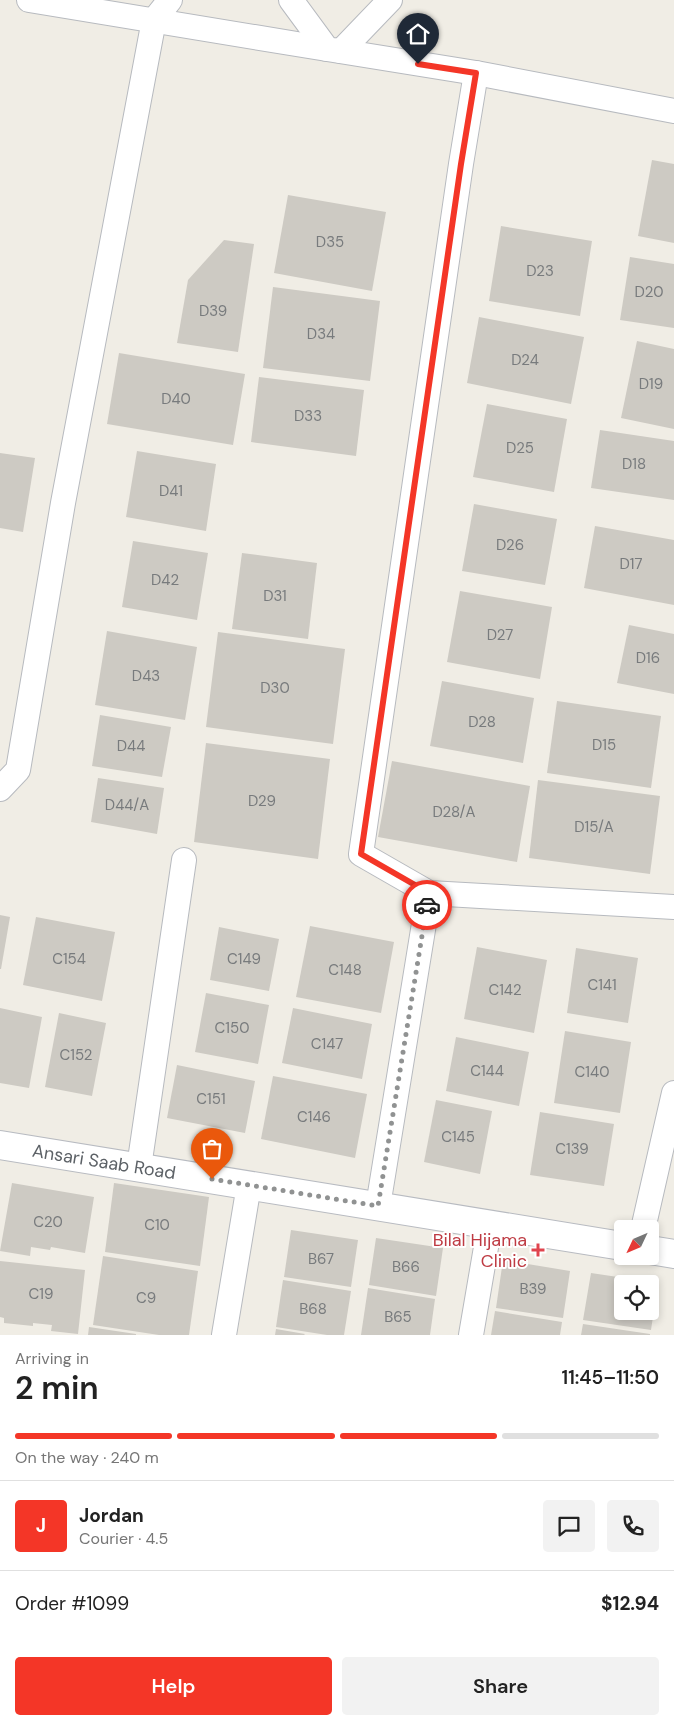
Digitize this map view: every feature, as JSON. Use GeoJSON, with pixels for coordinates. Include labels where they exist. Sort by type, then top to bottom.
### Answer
{"type":"FeatureCollection","features":[{"type":"Feature","properties":{"kind":"street"},"geometry":{"type":"LineString","coordinates":[[29,0],[476,73],[674,111]]}},
{"type":"Feature","properties":{"kind":"street"},"geometry":{"type":"LineString","coordinates":[[0,789],[18,770],[67,484],[154,20],[170,0]]}},
{"type":"Feature","properties":{"kind":"street"},"geometry":{"type":"LineString","coordinates":[[291,0],[334,50]]}},
{"type":"Feature","properties":{"kind":"street"},"geometry":{"type":"LineString","coordinates":[[334,50],[390,0]]}},
{"type":"Feature","properties":{"kind":"street"},"geometry":{"type":"LineString","coordinates":[[476,73],[361,854],[429,893],[674,907]]}},
{"type":"Feature","properties":{"kind":"street"},"geometry":{"type":"LineString","coordinates":[[139,1167],[184,860]]}},
{"type":"Feature","properties":{"kind":"street"},"geometry":{"type":"LineString","coordinates":[[378,1206],[429,893]]}},
{"type":"Feature","properties":{"kind":"street"},"geometry":{"type":"LineString","coordinates":[[645,1220],[674,1093]]}},
{"type":"Feature","properties":{"kind":"street","name":"Ansari Saab Road"},"geometry":{"type":"LineString","coordinates":[[0,1145],[614,1245]]}},
{"type":"Feature","properties":{"kind":"street"},"geometry":{"type":"LineString","coordinates":[[224,1335],[249,1185]]}},
{"type":"Feature","properties":{"kind":"street"},"geometry":{"type":"LineString","coordinates":[[471,1335],[490,1224]]}},
{"type":"Feature","properties":{"kind":"street"},"geometry":{"type":"LineString","coordinates":[[659,1252],[674,1254]]}},
{"type":"Feature","properties":{"kind":"building"},"geometry":{"type":"Polygon","coordinates":[[[652,160],[674,164],[674,243],[638,236],[652,160]]]}},
{"type":"Feature","properties":{"kind":"building"},"geometry":{"type":"Polygon","coordinates":[[[288,195],[386,212],[372,291],[274,273],[288,195]]]}},
{"type":"Feature","properties":{"kind":"building"},"geometry":{"type":"Polygon","coordinates":[[[501,226],[592,241],[580,316],[489,301],[501,226]]]}},
{"type":"Feature","properties":{"kind":"building"},"geometry":{"type":"Polygon","coordinates":[[[224,240],[254,244],[238,352],[177,343],[188,280],[224,240]]]}},
{"type":"Feature","properties":{"kind":"building"},"geometry":{"type":"Polygon","coordinates":[[[630,257],[674,264],[674,328],[620,320],[630,257]]]}},
{"type":"Feature","properties":{"kind":"building"},"geometry":{"type":"Polygon","coordinates":[[[273,287],[380,301],[370,381],[263,368],[273,287]]]}},
{"type":"Feature","properties":{"kind":"building"},"geometry":{"type":"Polygon","coordinates":[[[479,317],[584,337],[571,404],[467,383],[479,317]]]}},
{"type":"Feature","properties":{"kind":"building"},"geometry":{"type":"Polygon","coordinates":[[[637,341],[674,349],[674,429],[621,418],[637,341]]]}},
{"type":"Feature","properties":{"kind":"building"},"geometry":{"type":"Polygon","coordinates":[[[119,353],[245,374],[233,445],[107,424],[119,353]]]}},
{"type":"Feature","properties":{"kind":"building"},"geometry":{"type":"Polygon","coordinates":[[[259,377],[364,390],[356,456],[251,442],[259,377]]]}},
{"type":"Feature","properties":{"kind":"building"},"geometry":{"type":"Polygon","coordinates":[[[487,404],[567,419],[554,492],[473,477],[487,404]]]}},
{"type":"Feature","properties":{"kind":"building"},"geometry":{"type":"Polygon","coordinates":[[[600,430],[674,441],[674,500],[591,488],[600,430]]]}},
{"type":"Feature","properties":{"kind":"building"},"geometry":{"type":"Polygon","coordinates":[[[137,451],[216,464],[206,531],[126,517],[137,451]]]}},
{"type":"Feature","properties":{"kind":"building"},"geometry":{"type":"Polygon","coordinates":[[[0,453],[35,458],[23,532],[0,528],[0,453]]]}},
{"type":"Feature","properties":{"kind":"building"},"geometry":{"type":"Polygon","coordinates":[[[474,504],[557,519],[545,585],[462,571],[474,504]]]}},
{"type":"Feature","properties":{"kind":"building"},"geometry":{"type":"Polygon","coordinates":[[[595,526],[674,540],[674,605],[584,588],[595,526]]]}},
{"type":"Feature","properties":{"kind":"building"},"geometry":{"type":"Polygon","coordinates":[[[133,541],[208,553],[197,620],[122,607],[133,541]]]}},
{"type":"Feature","properties":{"kind":"building"},"geometry":{"type":"Polygon","coordinates":[[[242,553],[317,563],[308,639],[232,629],[242,553]]]}},
{"type":"Feature","properties":{"kind":"building"},"geometry":{"type":"Polygon","coordinates":[[[460,591],[552,607],[540,679],[447,662],[460,591]]]}},
{"type":"Feature","properties":{"kind":"building"},"geometry":{"type":"Polygon","coordinates":[[[629,625],[674,634],[674,694],[617,683],[629,625]]]}},
{"type":"Feature","properties":{"kind":"building"},"geometry":{"type":"Polygon","coordinates":[[[107,631],[197,647],[185,720],[95,705],[107,631]]]}},
{"type":"Feature","properties":{"kind":"building"},"geometry":{"type":"Polygon","coordinates":[[[218,632],[345,649],[333,744],[206,727],[218,632]]]}},
{"type":"Feature","properties":{"kind":"building"},"geometry":{"type":"Polygon","coordinates":[[[442,681],[534,698],[523,763],[430,746],[442,681]]]}},
{"type":"Feature","properties":{"kind":"building"},"geometry":{"type":"Polygon","coordinates":[[[557,701],[661,716],[651,788],[547,773],[557,701]]]}},
{"type":"Feature","properties":{"kind":"building"},"geometry":{"type":"Polygon","coordinates":[[[100,715],[171,727],[162,777],[92,766],[100,715]]]}},
{"type":"Feature","properties":{"kind":"building"},"geometry":{"type":"Polygon","coordinates":[[[206,743],[330,759],[318,859],[194,842],[206,743]]]}},
{"type":"Feature","properties":{"kind":"building"},"geometry":{"type":"Polygon","coordinates":[[[392,761],[530,786],[517,862],[378,837],[392,761]]]}},
{"type":"Feature","properties":{"kind":"building"},"geometry":{"type":"Polygon","coordinates":[[[98,778],[164,788],[157,834],[91,822],[98,778]]]}},
{"type":"Feature","properties":{"kind":"building"},"geometry":{"type":"Polygon","coordinates":[[[538,780],[660,796],[650,874],[529,858],[538,780]]]}},
{"type":"Feature","properties":{"kind":"building"},"geometry":{"type":"Polygon","coordinates":[[[0,915],[10,917],[1,969],[0,969],[0,915]]]}},
{"type":"Feature","properties":{"kind":"building"},"geometry":{"type":"Polygon","coordinates":[[[36,917],[115,932],[102,1001],[23,985],[36,917]]]}},
{"type":"Feature","properties":{"kind":"building"},"geometry":{"type":"Polygon","coordinates":[[[310,926],[394,942],[381,1013],[296,997],[310,926]]]}},
{"type":"Feature","properties":{"kind":"building"},"geometry":{"type":"Polygon","coordinates":[[[219,927],[279,939],[269,991],[210,980],[219,927]]]}},
{"type":"Feature","properties":{"kind":"building"},"geometry":{"type":"Polygon","coordinates":[[[477,947],[547,960],[534,1033],[464,1019],[477,947]]]}},
{"type":"Feature","properties":{"kind":"building"},"geometry":{"type":"Polygon","coordinates":[[[576,948],[638,958],[628,1023],[567,1013],[576,948]]]}},
{"type":"Feature","properties":{"kind":"building"},"geometry":{"type":"Polygon","coordinates":[[[206,993],[269,1005],[258,1064],[195,1052],[206,993]]]}},
{"type":"Feature","properties":{"kind":"building"},"geometry":{"type":"Polygon","coordinates":[[[0,1008],[42,1017],[29,1088],[0,1083],[0,1008]]]}},
{"type":"Feature","properties":{"kind":"building"},"geometry":{"type":"Polygon","coordinates":[[[293,1008],[372,1024],[362,1079],[282,1063],[293,1008]]]}},
{"type":"Feature","properties":{"kind":"building"},"geometry":{"type":"Polygon","coordinates":[[[59,1013],[106,1023],[92,1096],[45,1087],[59,1013]]]}},
{"type":"Feature","properties":{"kind":"building"},"geometry":{"type":"Polygon","coordinates":[[[565,1031],[631,1042],[620,1113],[554,1103],[565,1031]]]}},
{"type":"Feature","properties":{"kind":"building"},"geometry":{"type":"Polygon","coordinates":[[[456,1037],[529,1052],[519,1106],[446,1091],[456,1037]]]}},
{"type":"Feature","properties":{"kind":"building"},"geometry":{"type":"Polygon","coordinates":[[[177,1065],[255,1081],[245,1133],[167,1118],[177,1065]]]}},
{"type":"Feature","properties":{"kind":"building"},"geometry":{"type":"Polygon","coordinates":[[[273,1076],[367,1094],[355,1158],[261,1139],[273,1076]]]}},
{"type":"Feature","properties":{"kind":"building"},"geometry":{"type":"Polygon","coordinates":[[[436,1100],[492,1111],[480,1174],[424,1162],[436,1100]]]}},
{"type":"Feature","properties":{"kind":"building"},"geometry":{"type":"Polygon","coordinates":[[[540,1112],[614,1124],[604,1186],[530,1175],[540,1112]]]}},
{"type":"Feature","properties":{"kind":"building"},"geometry":{"type":"Polygon","coordinates":[[[12,1183],[94,1197],[85,1253],[51,1247],[50,1250],[31,1247],[30,1256],[0,1251],[12,1183]]]}},
{"type":"Feature","properties":{"kind":"building"},"geometry":{"type":"Polygon","coordinates":[[[114,1183],[209,1197],[200,1266],[105,1252],[114,1183]]]}},
{"type":"Feature","properties":{"kind":"building"},"geometry":{"type":"Polygon","coordinates":[[[291,1230],[358,1240],[351,1287],[284,1277],[291,1230]]]}},
{"type":"Feature","properties":{"kind":"building"},"geometry":{"type":"Polygon","coordinates":[[[376,1238],[443,1248],[436,1296],[369,1285],[376,1238]]]}},
{"type":"Feature","properties":{"kind":"building"},"geometry":{"type":"Polygon","coordinates":[[[103,1256],[198,1271],[189,1335],[159,1335],[93,1325],[103,1256]]]}},
{"type":"Feature","properties":{"kind":"building"},"geometry":{"type":"Polygon","coordinates":[[[503,1260],[570,1271],[563,1318],[496,1308],[503,1260]]]}},
{"type":"Feature","properties":{"kind":"building"},"geometry":{"type":"Polygon","coordinates":[[[0,1261],[85,1270],[78,1334],[51,1331],[52,1325],[33,1323],[33,1326],[4,1323],[4,1318],[0,1317],[0,1261]]]}},
{"type":"Feature","properties":{"kind":"building"},"geometry":{"type":"Polygon","coordinates":[[[591,1273],[614,1276],[614,1320],[652,1320],[651,1330],[583,1320],[591,1273]]]}},
{"type":"Feature","properties":{"kind":"building"},"geometry":{"type":"Polygon","coordinates":[[[283,1280],[351,1291],[344,1335],[327,1335],[276,1327],[283,1280]]]}},
{"type":"Feature","properties":{"kind":"building"},"geometry":{"type":"Polygon","coordinates":[[[368,1288],[435,1299],[430,1335],[361,1335],[368,1288]]]}},
{"type":"Feature","properties":{"kind":"building"},"geometry":{"type":"Polygon","coordinates":[[[495,1311],[562,1322],[560,1335],[491,1335],[495,1311]]]}},
{"type":"Feature","properties":{"kind":"building"},"geometry":{"type":"Polygon","coordinates":[[[583,1324],[650,1334],[650,1335],[581,1335],[583,1324]]]}},
{"type":"Feature","properties":{"kind":"building"},"geometry":{"type":"Polygon","coordinates":[[[89,1327],[136,1334],[136,1335],[88,1335],[89,1327]]]}},
{"type":"Feature","properties":{"kind":"building"},"geometry":{"type":"Polygon","coordinates":[[[276,1329],[305,1334],[275,1335],[276,1329]]]}},
{"type":"Feature","properties":{"kind":"way so far"},"geometry":{"type":"LineString","coordinates":[[212,1179],[378,1206],[427,905]]}},
{"type":"Feature","properties":{"kind":"place","name":"Bilal Hijama Clinic"},"geometry":{"type":"Point","coordinates":[538,1250]}},
{"type":"Feature","properties":{"kind":"route"},"geometry":{"type":"LineString","coordinates":[[418,64],[476,73],[461,164],[361,854],[429,893],[427,905]]}}]}
